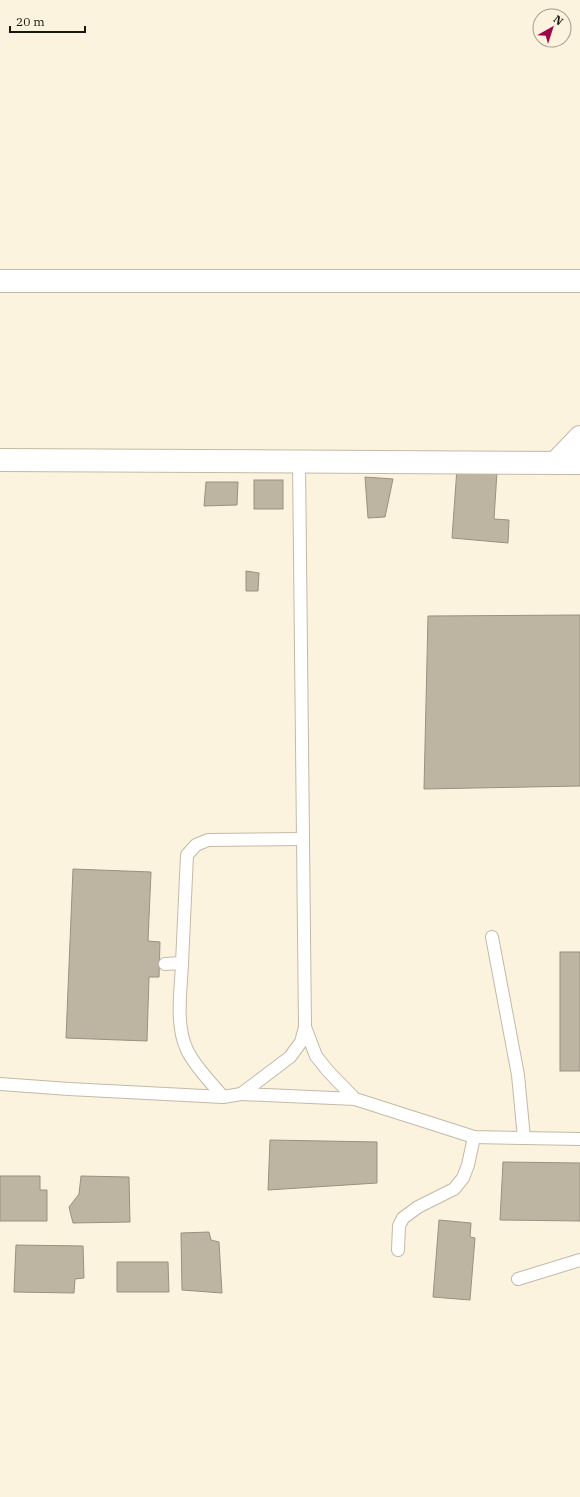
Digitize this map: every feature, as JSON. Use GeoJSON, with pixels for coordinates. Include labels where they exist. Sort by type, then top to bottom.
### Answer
{"type":"FeatureCollection","features":[{"type":"Feature","properties":{"kind":"street"},"geometry":{"type":"LineString","coordinates":[[0,281],[580,281]]}},
{"type":"Feature","properties":{"kind":"street"},"geometry":{"type":"LineString","coordinates":[[555,463],[580,437]]}},
{"type":"Feature","properties":{"kind":"street"},"geometry":{"type":"LineString","coordinates":[[0,460],[580,463]]}},
{"type":"Feature","properties":{"kind":"lane"},"geometry":{"type":"LineString","coordinates":[[241,1094],[290,1057],[301,1042],[305,1027],[299,461]]}},
{"type":"Feature","properties":{"kind":"lane"},"geometry":{"type":"LineString","coordinates":[[223,1097],[187,1050],[180,1027],[187,855],[196,845],[208,840],[303,840]]}},
{"type":"Feature","properties":{"kind":"lane"},"geometry":{"type":"LineString","coordinates":[[492,937],[518,1075],[524,1138]]}},
{"type":"Feature","properties":{"kind":"lane"},"geometry":{"type":"LineString","coordinates":[[165,964],[182,963]]}},
{"type":"Feature","properties":{"kind":"lane"},"geometry":{"type":"LineString","coordinates":[[305,1027],[316,1056],[355,1099]]}},
{"type":"Feature","properties":{"kind":"lane"},"geometry":{"type":"LineString","coordinates":[[0,1084],[223,1097],[241,1094],[355,1099],[474,1137],[580,1139]]}},
{"type":"Feature","properties":{"kind":"lane"},"geometry":{"type":"LineString","coordinates":[[398,1250],[399,1226],[403,1218],[418,1207],[454,1189],[463,1178],[468,1165],[474,1137]]}},
{"type":"Feature","properties":{"kind":"lane"},"geometry":{"type":"LineString","coordinates":[[518,1279],[580,1260]]}},
{"type":"Feature","properties":{"kind":"building"},"geometry":{"type":"Polygon","coordinates":[[[457,468],[497,472],[494,519],[509,520],[508,543],[452,538],[457,468]]]}},
{"type":"Feature","properties":{"kind":"building"},"geometry":{"type":"Polygon","coordinates":[[[365,477],[393,479],[385,517],[368,518],[365,477]]]}},
{"type":"Feature","properties":{"kind":"building"},"geometry":{"type":"Polygon","coordinates":[[[254,480],[283,480],[283,509],[254,509],[254,480]]]}},
{"type":"Feature","properties":{"kind":"building"},"geometry":{"type":"Polygon","coordinates":[[[206,482],[238,482],[237,505],[204,506],[206,482]]]}},
{"type":"Feature","properties":{"kind":"building"},"geometry":{"type":"Polygon","coordinates":[[[246,571],[259,573],[258,591],[246,591],[246,571]]]}},
{"type":"Feature","properties":{"kind":"building"},"geometry":{"type":"Polygon","coordinates":[[[580,615],[580,786],[424,789],[428,616],[580,615]]]}},
{"type":"Feature","properties":{"kind":"building"},"geometry":{"type":"Polygon","coordinates":[[[73,869],[151,872],[148,941],[160,942],[159,977],[149,977],[147,1041],[66,1038],[73,869]]]}},
{"type":"Feature","properties":{"kind":"building"},"geometry":{"type":"Polygon","coordinates":[[[560,952],[580,952],[580,1071],[560,1071],[560,952]]]}},
{"type":"Feature","properties":{"kind":"building"},"geometry":{"type":"Polygon","coordinates":[[[270,1140],[377,1142],[377,1183],[268,1190],[270,1140]]]}},
{"type":"Feature","properties":{"kind":"building"},"geometry":{"type":"Polygon","coordinates":[[[503,1162],[580,1163],[580,1221],[500,1220],[503,1162]]]}},
{"type":"Feature","properties":{"kind":"building"},"geometry":{"type":"Polygon","coordinates":[[[0,1176],[40,1176],[40,1190],[47,1190],[47,1221],[0,1221],[0,1176]]]}},
{"type":"Feature","properties":{"kind":"building"},"geometry":{"type":"Polygon","coordinates":[[[81,1176],[129,1177],[130,1222],[73,1223],[69,1207],[79,1194],[81,1176]]]}},
{"type":"Feature","properties":{"kind":"building"},"geometry":{"type":"Polygon","coordinates":[[[439,1220],[471,1223],[470,1237],[475,1238],[470,1300],[433,1297],[439,1220]]]}},
{"type":"Feature","properties":{"kind":"building"},"geometry":{"type":"Polygon","coordinates":[[[209,1232],[211,1240],[219,1242],[222,1293],[182,1290],[181,1233],[209,1232]]]}},
{"type":"Feature","properties":{"kind":"building"},"geometry":{"type":"Polygon","coordinates":[[[16,1245],[83,1246],[84,1278],[75,1279],[74,1293],[14,1292],[16,1245]]]}},
{"type":"Feature","properties":{"kind":"building"},"geometry":{"type":"Polygon","coordinates":[[[117,1262],[168,1262],[169,1292],[117,1292],[117,1262]]]}}]}
